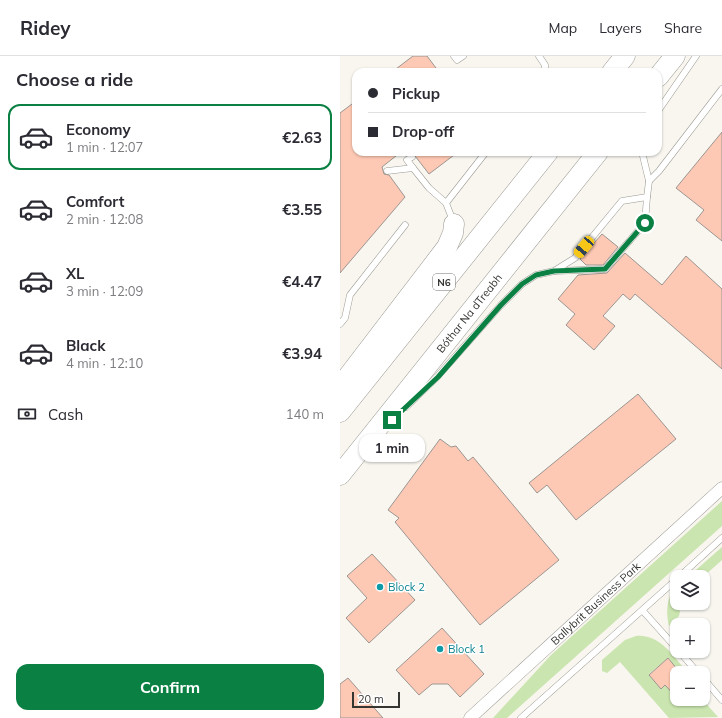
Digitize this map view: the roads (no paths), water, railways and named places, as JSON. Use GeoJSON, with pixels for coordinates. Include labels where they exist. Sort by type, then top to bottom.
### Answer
{"type":"FeatureCollection","features":[{"type":"Feature","properties":{"kind":"highway"},"geometry":{"type":"LineString","coordinates":[[615,68],[625,56]]}},
{"type":"Feature","properties":{"kind":"highway"},"geometry":{"type":"LineString","coordinates":[[662,72],[675,56]]}},
{"type":"Feature","properties":{"kind":"highway","name":"N6"},"geometry":{"type":"LineString","coordinates":[[340,412],[545,156]]}},
{"type":"Feature","properties":{"kind":"highway","name":"Bóthar Na dTreabh"},"geometry":{"type":"LineString","coordinates":[[340,475],[595,156]]}},
{"type":"Feature","properties":{"kind":"highway","name":"N6"},"geometry":{"type":"LineString","coordinates":[[340,388],[447,247],[453,233],[454,224]]}},
{"type":"Feature","properties":{"kind":"street","name":"Ballybrit Business Park"},"geometry":{"type":"LineString","coordinates":[[470,718],[722,488]]}},
{"type":"Feature","properties":{"kind":"lane"},"geometry":{"type":"LineString","coordinates":[[454,56],[457,60],[463,56]]}},
{"type":"Feature","properties":{"kind":"lane"},"geometry":{"type":"LineString","coordinates":[[539,56],[545,65],[545,68]]}},
{"type":"Feature","properties":{"kind":"lane"},"geometry":{"type":"LineString","coordinates":[[662,105],[696,56]]}},
{"type":"Feature","properties":{"kind":"lane"},"geometry":{"type":"LineString","coordinates":[[649,181],[659,171],[722,89]]}},
{"type":"Feature","properties":{"kind":"lane"},"geometry":{"type":"LineString","coordinates":[[446,204],[483,156]]}},
{"type":"Feature","properties":{"kind":"lane"},"geometry":{"type":"LineString","coordinates":[[404,409],[438,377],[501,305],[522,284],[536,275],[554,271],[605,269],[645,223],[649,181],[643,156]]}},
{"type":"Feature","properties":{"kind":"lane"},"geometry":{"type":"LineString","coordinates":[[412,157],[408,160],[413,168],[429,188],[446,204],[454,224]]}},
{"type":"Feature","properties":{"kind":"lane"},"geometry":{"type":"LineString","coordinates":[[387,171],[413,168]]}},
{"type":"Feature","properties":{"kind":"lane"},"geometry":{"type":"LineString","coordinates":[[554,271],[575,258],[622,201],[647,197]]}},
{"type":"Feature","properties":{"kind":"lane"},"geometry":{"type":"LineString","coordinates":[[340,324],[345,318],[350,295],[405,225]]}},
{"type":"Feature","properties":{"kind":"lane"},"geometry":{"type":"LineString","coordinates":[[340,312],[345,318]]}},
{"type":"Feature","properties":{"kind":"lane"},"geometry":{"type":"LineString","coordinates":[[358,453],[398,415]]}},
{"type":"Feature","properties":{"kind":"lane"},"geometry":{"type":"LineString","coordinates":[[687,570],[722,538]]}},
{"type":"Feature","properties":{"kind":"lane"},"geometry":{"type":"LineString","coordinates":[[522,718],[670,585]]}},
{"type":"Feature","properties":{"kind":"lane"},"geometry":{"type":"LineString","coordinates":[[643,610],[670,641]]}},
{"type":"Feature","properties":{"kind":"lane"},"geometry":{"type":"LineString","coordinates":[[685,658],[692,666]]}},
{"type":"Feature","properties":{"kind":"lane"},"geometry":{"type":"LineString","coordinates":[[710,686],[722,700]]}},
{"type":"Feature","properties":{"kind":"place","name":"Block 2"},"geometry":{"type":"Point","coordinates":[380,587]}},
{"type":"Feature","properties":{"kind":"place","name":"Block 1"},"geometry":{"type":"Point","coordinates":[440,649]}}]}
